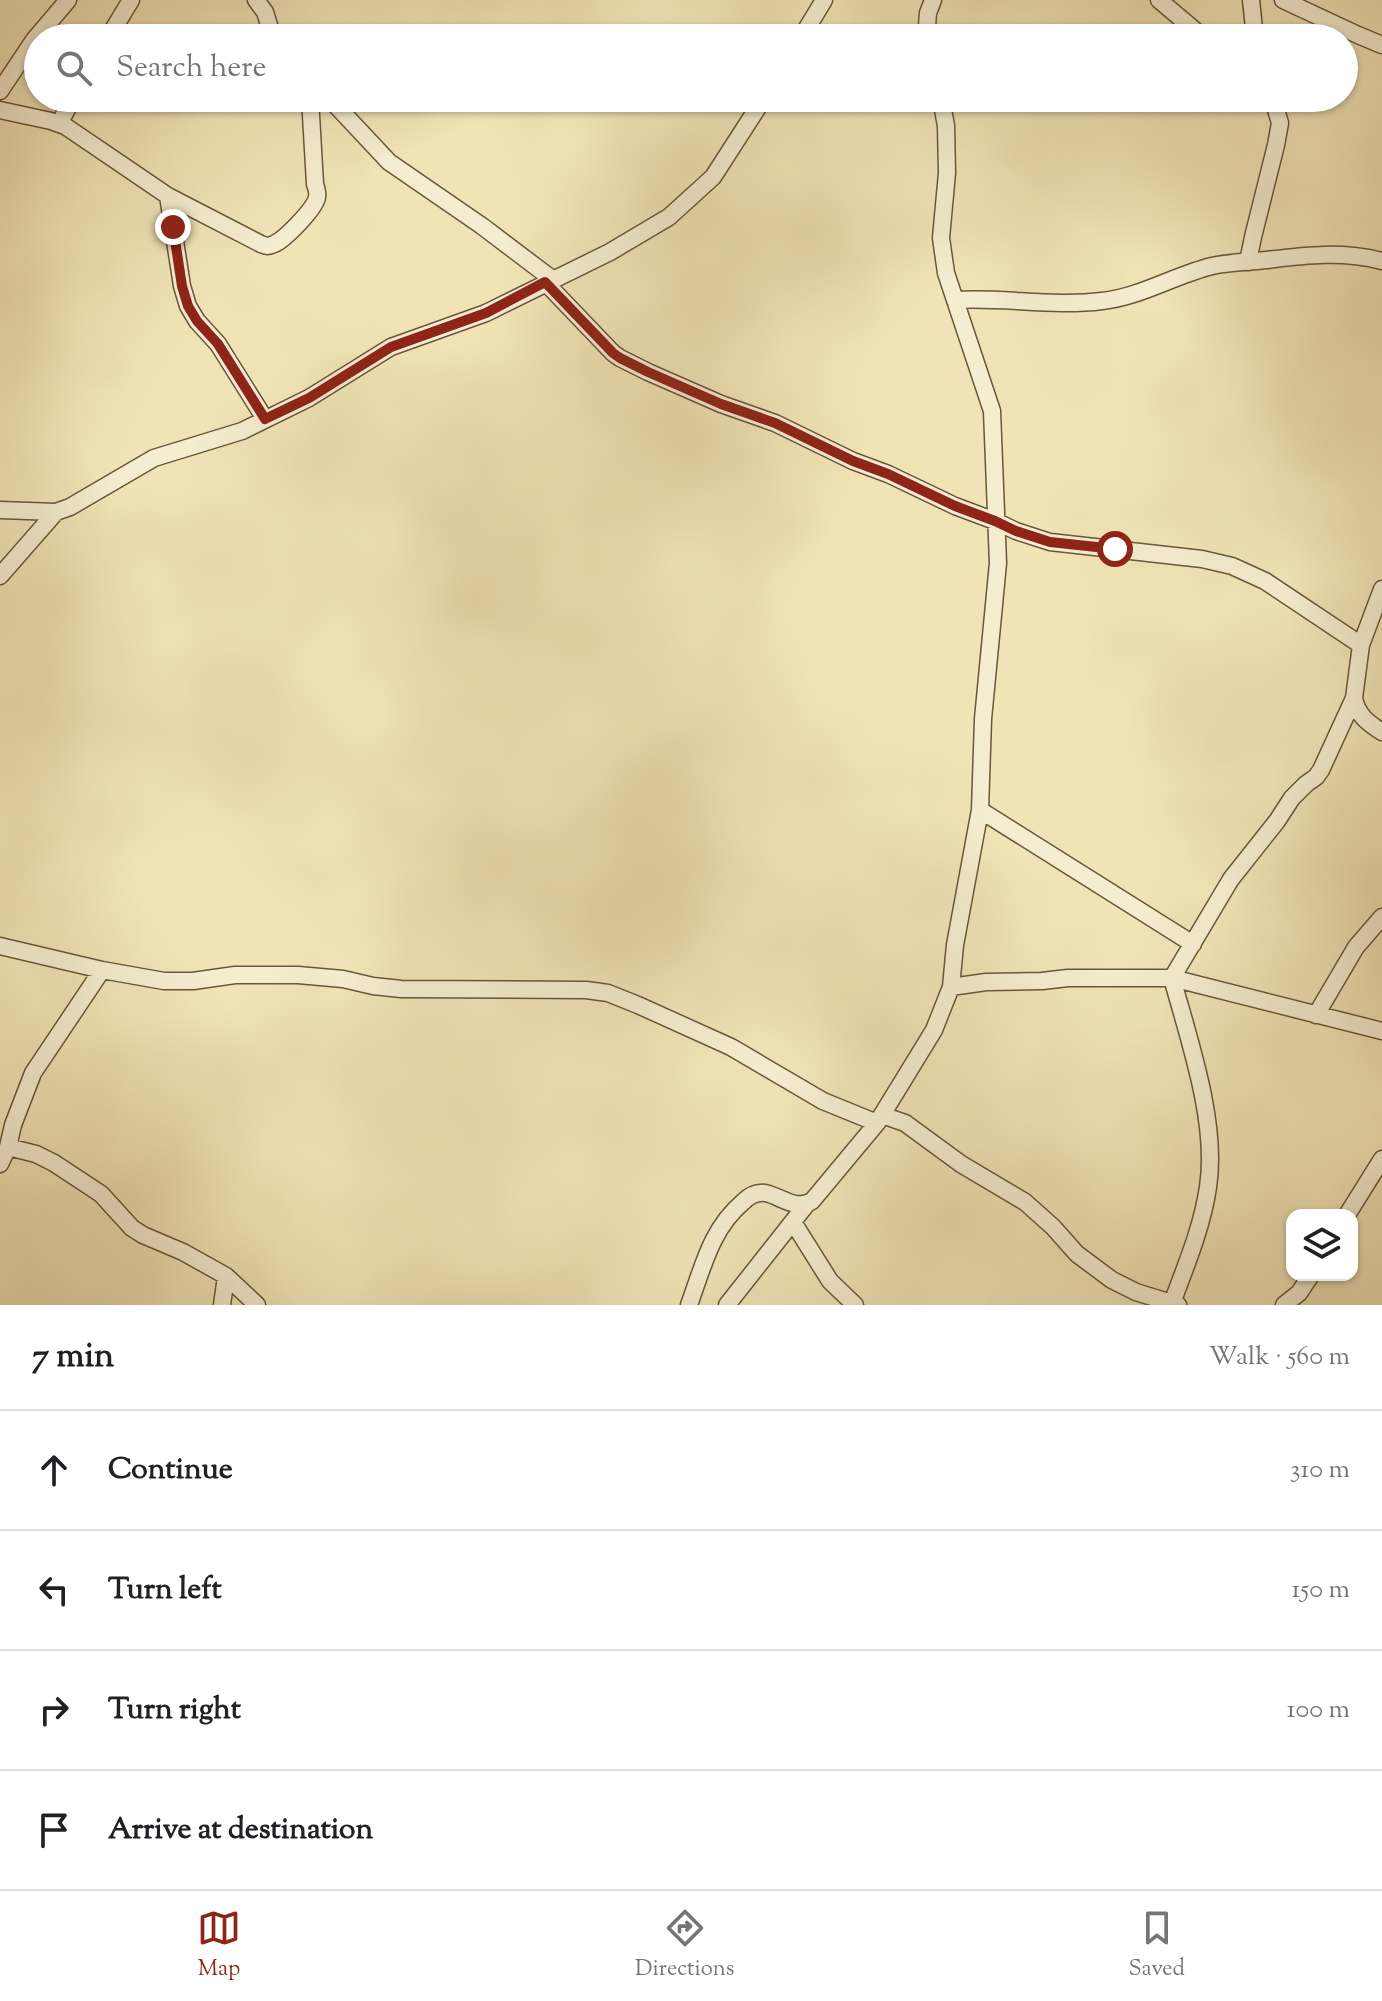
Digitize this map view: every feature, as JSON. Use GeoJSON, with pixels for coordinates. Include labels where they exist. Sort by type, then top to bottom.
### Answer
{"type":"FeatureCollection","features":[{"type":"Feature","properties":{"kind":"street"},"geometry":{"type":"LineString","coordinates":[[48,24],[68,0]]}},
{"type":"Feature","properties":{"kind":"street"},"geometry":{"type":"LineString","coordinates":[[116,24],[131,0]]}},
{"type":"Feature","properties":{"kind":"street"},"geometry":{"type":"LineString","coordinates":[[256,0],[269,24]]}},
{"type":"Feature","properties":{"kind":"street"},"geometry":{"type":"LineString","coordinates":[[809,24],[824,0]]}},
{"type":"Feature","properties":{"kind":"street"},"geometry":{"type":"LineString","coordinates":[[927,24],[933,0]]}},
{"type":"Feature","properties":{"kind":"street"},"geometry":{"type":"LineString","coordinates":[[1159,0],[1187,24]]}},
{"type":"Feature","properties":{"kind":"street"},"geometry":{"type":"LineString","coordinates":[[1251,0],[1254,24]]}},
{"type":"Feature","properties":{"kind":"street"},"geometry":{"type":"LineString","coordinates":[[1283,0],[1334,24]]}},
{"type":"Feature","properties":{"kind":"street"},"geometry":{"type":"LineString","coordinates":[[1358,35],[1382,45]]}},
{"type":"Feature","properties":{"kind":"street"},"geometry":{"type":"LineString","coordinates":[[0,91],[24,55]]}},
{"type":"Feature","properties":{"kind":"street"},"geometry":{"type":"LineString","coordinates":[[0,110],[59,124],[168,196],[267,246],[275,244],[314,207],[318,195],[311,112]]}},
{"type":"Feature","properties":{"kind":"street"},"geometry":{"type":"LineString","coordinates":[[59,124],[65,112]]}},
{"type":"Feature","properties":{"kind":"street"},"geometry":{"type":"LineString","coordinates":[[342,112],[389,162],[482,226],[549,280],[620,358],[721,404],[775,423],[817,445],[1016,531],[1050,542],[1232,566],[1265,581],[1361,645]]}},
{"type":"Feature","properties":{"kind":"street"},"geometry":{"type":"LineString","coordinates":[[0,510],[56,512],[70,507],[154,458],[242,431],[309,398],[391,347],[486,313],[610,252],[669,217],[713,177],[755,112]]}},
{"type":"Feature","properties":{"kind":"street"},"geometry":{"type":"LineString","coordinates":[[727,1305],[806,1205],[880,1119],[934,1030],[951,987],[955,945],[980,810],[983,719],[998,563],[992,411],[946,273],[941,238],[947,173],[944,112]]}},
{"type":"Feature","properties":{"kind":"street"},"geometry":{"type":"LineString","coordinates":[[1248,262],[1276,145],[1280,123],[1277,112]]}},
{"type":"Feature","properties":{"kind":"street"},"geometry":{"type":"LineString","coordinates":[[168,196],[188,306],[218,344],[265,419]]}},
{"type":"Feature","properties":{"kind":"street"},"geometry":{"type":"LineString","coordinates":[[955,300],[983,298],[1025,303],[1106,301],[1213,266],[1332,253],[1382,261]]}},
{"type":"Feature","properties":{"kind":"street"},"geometry":{"type":"LineString","coordinates":[[0,576],[56,512]]}},
{"type":"Feature","properties":{"kind":"street"},"geometry":{"type":"LineString","coordinates":[[1382,589],[1361,645],[1354,698],[1356,710],[1382,732]]}},
{"type":"Feature","properties":{"kind":"street"},"geometry":{"type":"LineString","coordinates":[[0,946],[164,981],[193,981],[235,975],[298,975],[401,989],[586,990],[608,993],[731,1047],[823,1101],[880,1119],[905,1123],[961,1164],[1025,1202],[1077,1254],[1132,1299],[1175,1304],[1198,1235],[1209,1185],[1209,1150],[1201,1086],[1172,978],[1231,879],[1292,798],[1321,770],[1354,698]]}},
{"type":"Feature","properties":{"kind":"street"},"geometry":{"type":"LineString","coordinates":[[980,810],[1193,944]]}},
{"type":"Feature","properties":{"kind":"street"},"geometry":{"type":"LineString","coordinates":[[1316,1015],[1356,947],[1382,917]]}},
{"type":"Feature","properties":{"kind":"street"},"geometry":{"type":"LineString","coordinates":[[0,1164],[33,1073],[102,970]]}},
{"type":"Feature","properties":{"kind":"street"},"geometry":{"type":"LineString","coordinates":[[951,987],[1068,978],[1172,978],[1382,1031]]}},
{"type":"Feature","properties":{"kind":"street"},"geometry":{"type":"LineString","coordinates":[[8,1147],[36,1154],[54,1163],[101,1194],[132,1228],[226,1276],[257,1305]]}},
{"type":"Feature","properties":{"kind":"street"},"geometry":{"type":"LineString","coordinates":[[1351,1209],[1382,1159]]}},
{"type":"Feature","properties":{"kind":"street"},"geometry":{"type":"LineString","coordinates":[[689,1305],[714,1236],[733,1210],[760,1192],[806,1205]]}},
{"type":"Feature","properties":{"kind":"street"},"geometry":{"type":"LineString","coordinates":[[793,1222],[830,1281],[855,1305]]}},
{"type":"Feature","properties":{"kind":"street"},"geometry":{"type":"LineString","coordinates":[[222,1305],[226,1276]]}},
{"type":"Feature","properties":{"kind":"street"},"geometry":{"type":"LineString","coordinates":[[1284,1305],[1299,1293],[1307,1281]]}},
{"type":"Feature","properties":{"kind":"route"},"geometry":{"type":"LineString","coordinates":[[173,227],[188,306],[218,344],[265,419],[309,398],[391,347],[486,313],[545,282],[613,353],[648,372],[721,404],[775,423],[817,445],[1016,531],[1050,542],[1115,549]]}}]}
